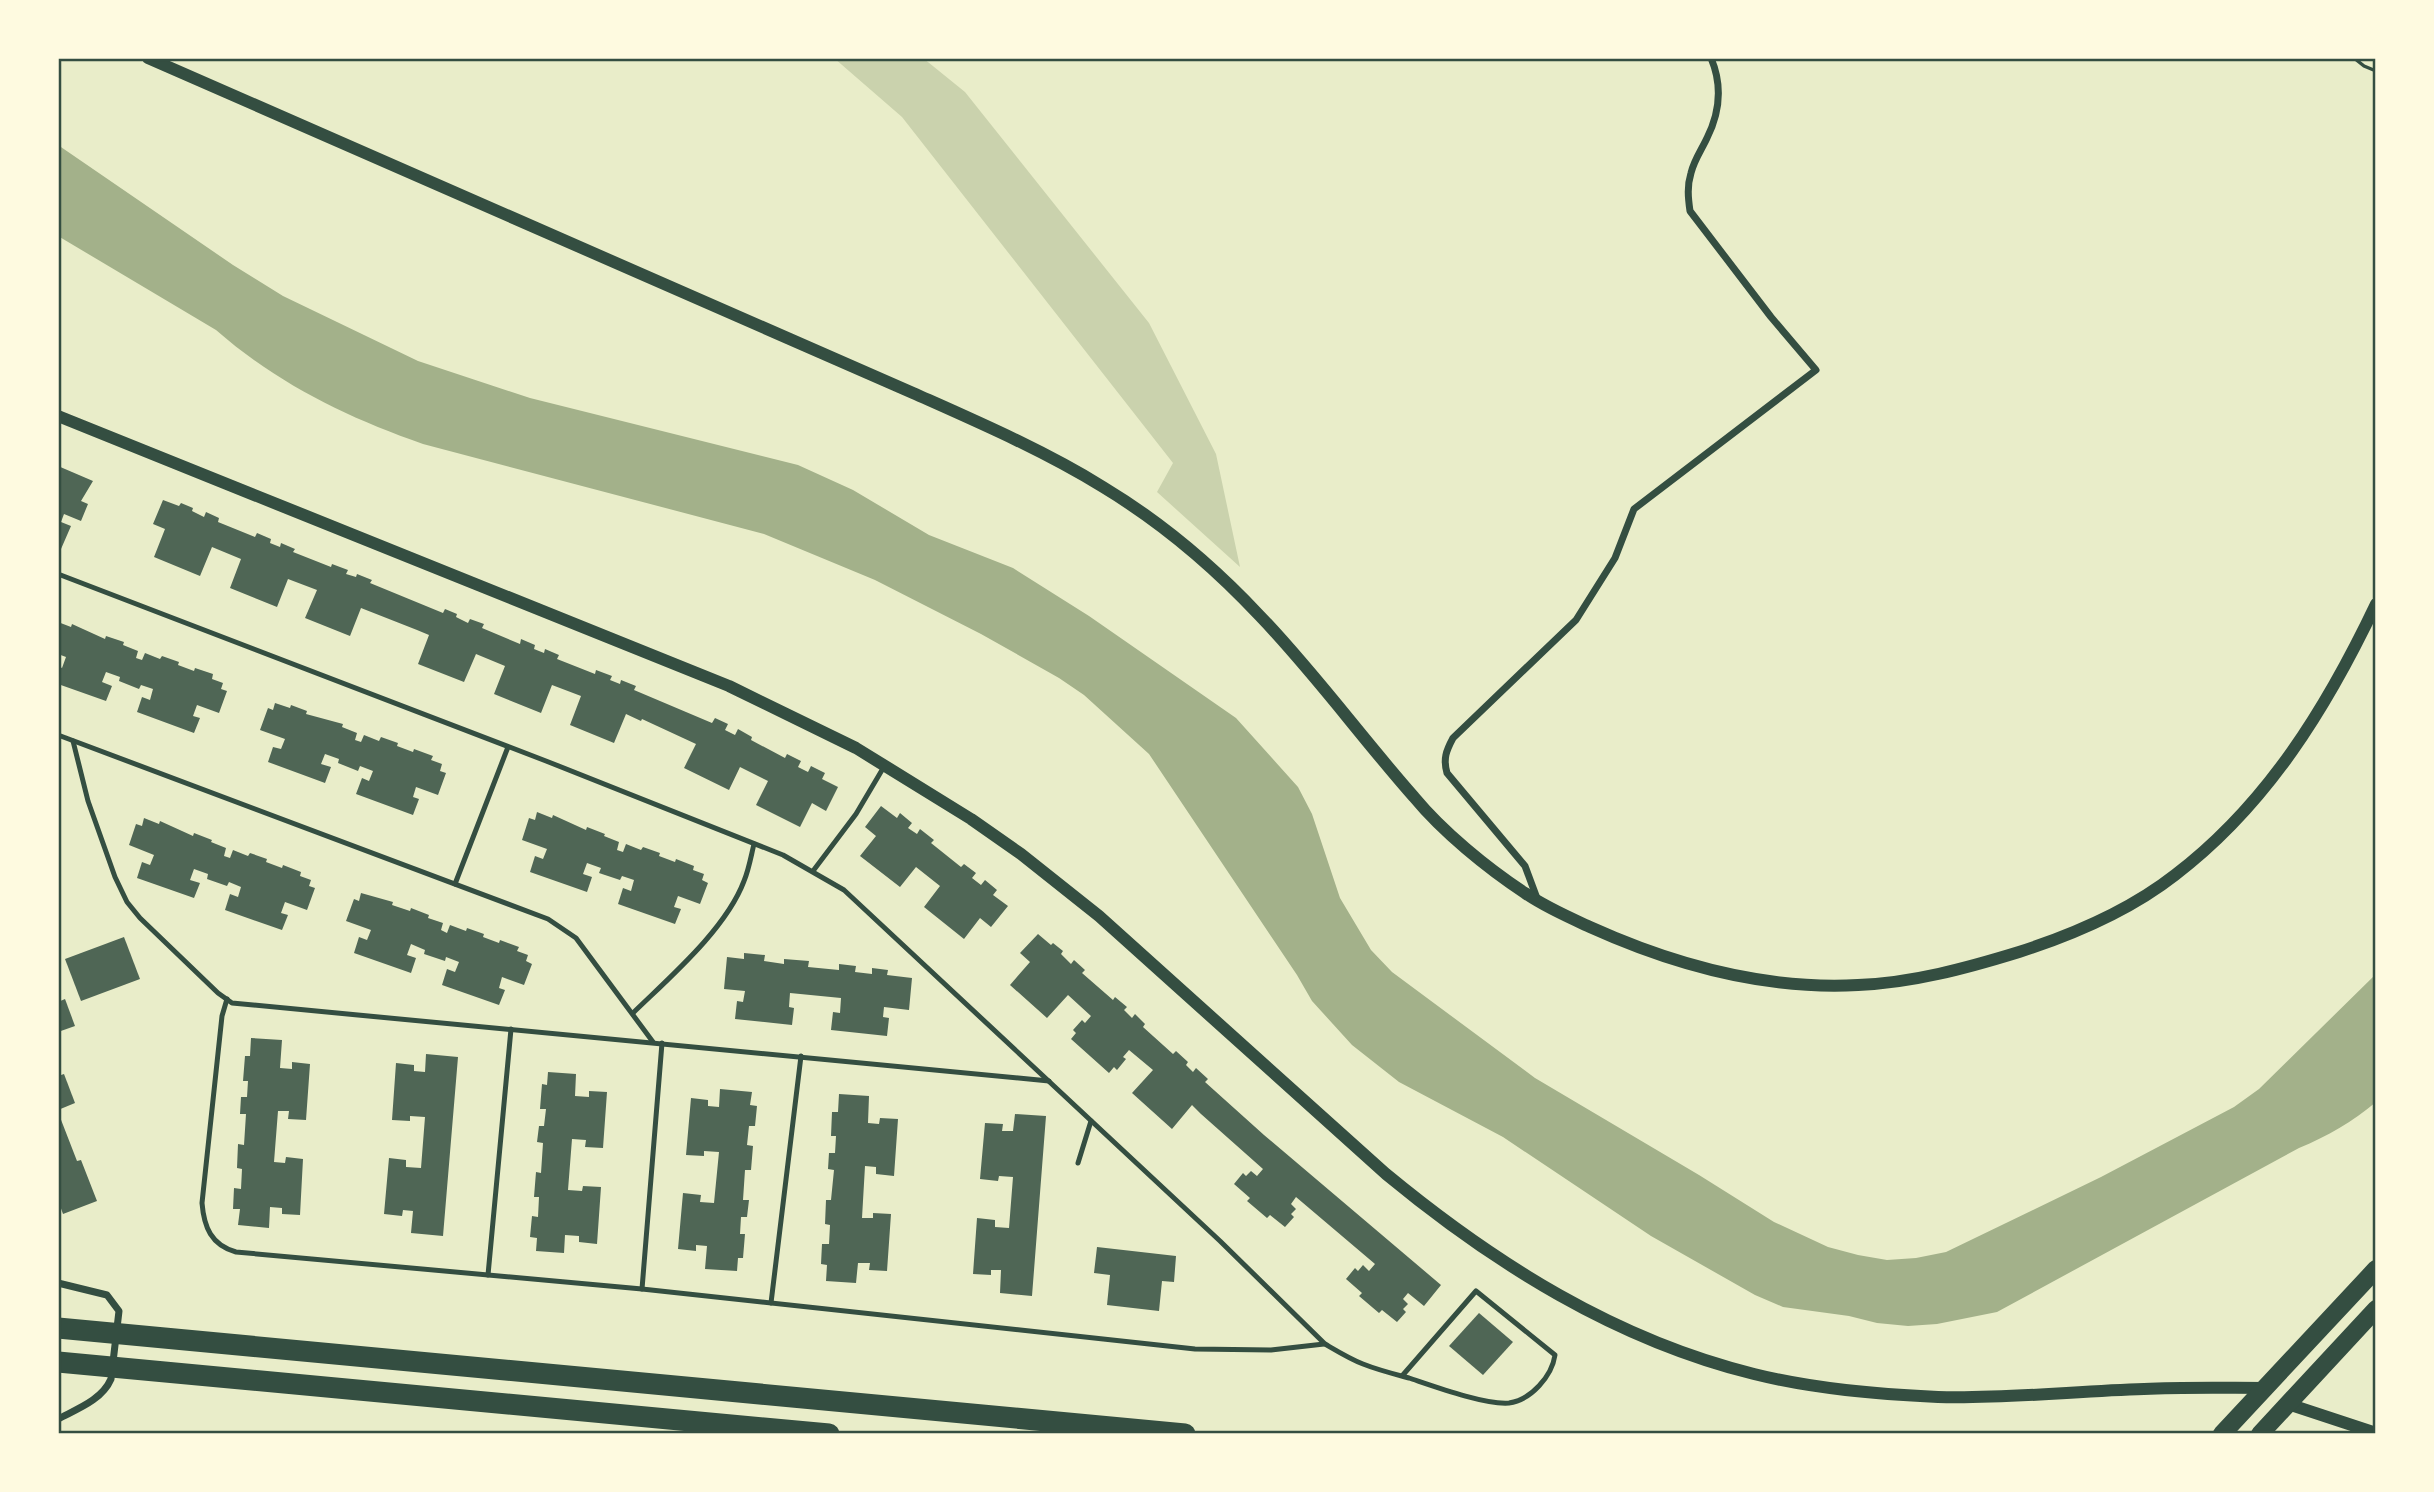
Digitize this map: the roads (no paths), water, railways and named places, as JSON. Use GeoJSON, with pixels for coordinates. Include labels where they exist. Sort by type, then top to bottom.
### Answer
{"type":"FeatureCollection","features":[{"type":"Feature","properties":{"kind":"highway"},"geometry":{"type":"LineString","coordinates":[[63,1329],[1185,1434]]}},
{"type":"Feature","properties":{"kind":"highway"},"geometry":{"type":"LineString","coordinates":[[62,1362],[829,1434]]}},
{"type":"Feature","properties":{"kind":"main road"},"geometry":{"type":"LineString","coordinates":[[2222,1434],[2376,1269]]}},
{"type":"Feature","properties":{"kind":"main road"},"geometry":{"type":"LineString","coordinates":[[2260,1434],[2376,1309]]}},
{"type":"Feature","properties":{"kind":"street"},"geometry":{"type":"LineString","coordinates":[[148,58],[914,393],[1014,439],[1105,488],[1147,516],[1227,582],[1288,647],[1416,801],[1468,848],[1522,891],[1577,921],[1648,951],[1720,972],[1784,983],[1831,986],[1884,983],[1939,974],[2042,945],[2086,928],[2139,901],[2178,874],[2269,784],[2309,729],[2346,668],[2376,604]]}},
{"type":"Feature","properties":{"kind":"street"},"geometry":{"type":"LineString","coordinates":[[1538,901],[1525,866],[1447,772],[1444,759],[1446,750],[1453,738],[1576,620],[1615,558],[1634,509],[1816,370],[1771,317],[1690,211],[1688,191],[1691,171],[1709,134],[1719,102],[1718,81],[1711,58]]}},
{"type":"Feature","properties":{"kind":"street"},"geometry":{"type":"LineString","coordinates":[[58,416],[718,681],[806,722],[885,765],[971,818],[1058,882],[1386,1174],[1459,1232],[1507,1264],[1623,1329],[1704,1360],[1754,1374],[1863,1392],[1938,1397],[2020,1396],[2142,1389],[2266,1388]]}},
{"type":"Feature","properties":{"kind":"street"},"geometry":{"type":"LineString","coordinates":[[58,1283],[107,1295],[119,1311],[108,1386],[99,1396],[58,1419]]}},
{"type":"Feature","properties":{"kind":"street"},"geometry":{"type":"LineString","coordinates":[[2288,1404],[2376,1433]]}},
{"type":"Feature","properties":{"kind":"lane"},"geometry":{"type":"LineString","coordinates":[[58,574],[754,844],[813,871],[845,890],[1325,1343],[1362,1364],[1471,1397],[1509,1403],[1526,1396],[1538,1386],[1547,1376],[1555,1355],[1476,1291],[1402,1376]]}},
{"type":"Feature","properties":{"kind":"lane"},"geometry":{"type":"LineString","coordinates":[[58,736],[548,919],[576,938],[653,1042]]}},
{"type":"Feature","properties":{"kind":"lane"},"geometry":{"type":"LineString","coordinates":[[73,741],[88,801],[115,877],[127,902],[140,918],[218,993],[232,1003],[1049,1081]]}},
{"type":"Feature","properties":{"kind":"lane"},"geometry":{"type":"LineString","coordinates":[[454,884],[508,747]]}},
{"type":"Feature","properties":{"kind":"lane"},"geometry":{"type":"LineString","coordinates":[[813,871],[856,814],[885,765]]}},
{"type":"Feature","properties":{"kind":"lane"},"geometry":{"type":"LineString","coordinates":[[633,1013],[678,970],[728,913],[744,881],[754,844]]}},
{"type":"Feature","properties":{"kind":"lane"},"geometry":{"type":"LineString","coordinates":[[227,999],[222,1016],[202,1203],[206,1228],[213,1240],[223,1249],[642,1289],[1195,1349],[1271,1350],[1325,1343]]}},
{"type":"Feature","properties":{"kind":"lane"},"geometry":{"type":"LineString","coordinates":[[488,1275],[511,1028]]}},
{"type":"Feature","properties":{"kind":"lane"},"geometry":{"type":"LineString","coordinates":[[642,1289],[662,1043]]}},
{"type":"Feature","properties":{"kind":"lane"},"geometry":{"type":"LineString","coordinates":[[771,1303],[801,1056]]}},
{"type":"Feature","properties":{"kind":"lane"},"geometry":{"type":"LineString","coordinates":[[1078,1163],[1091,1121]]}}]}
